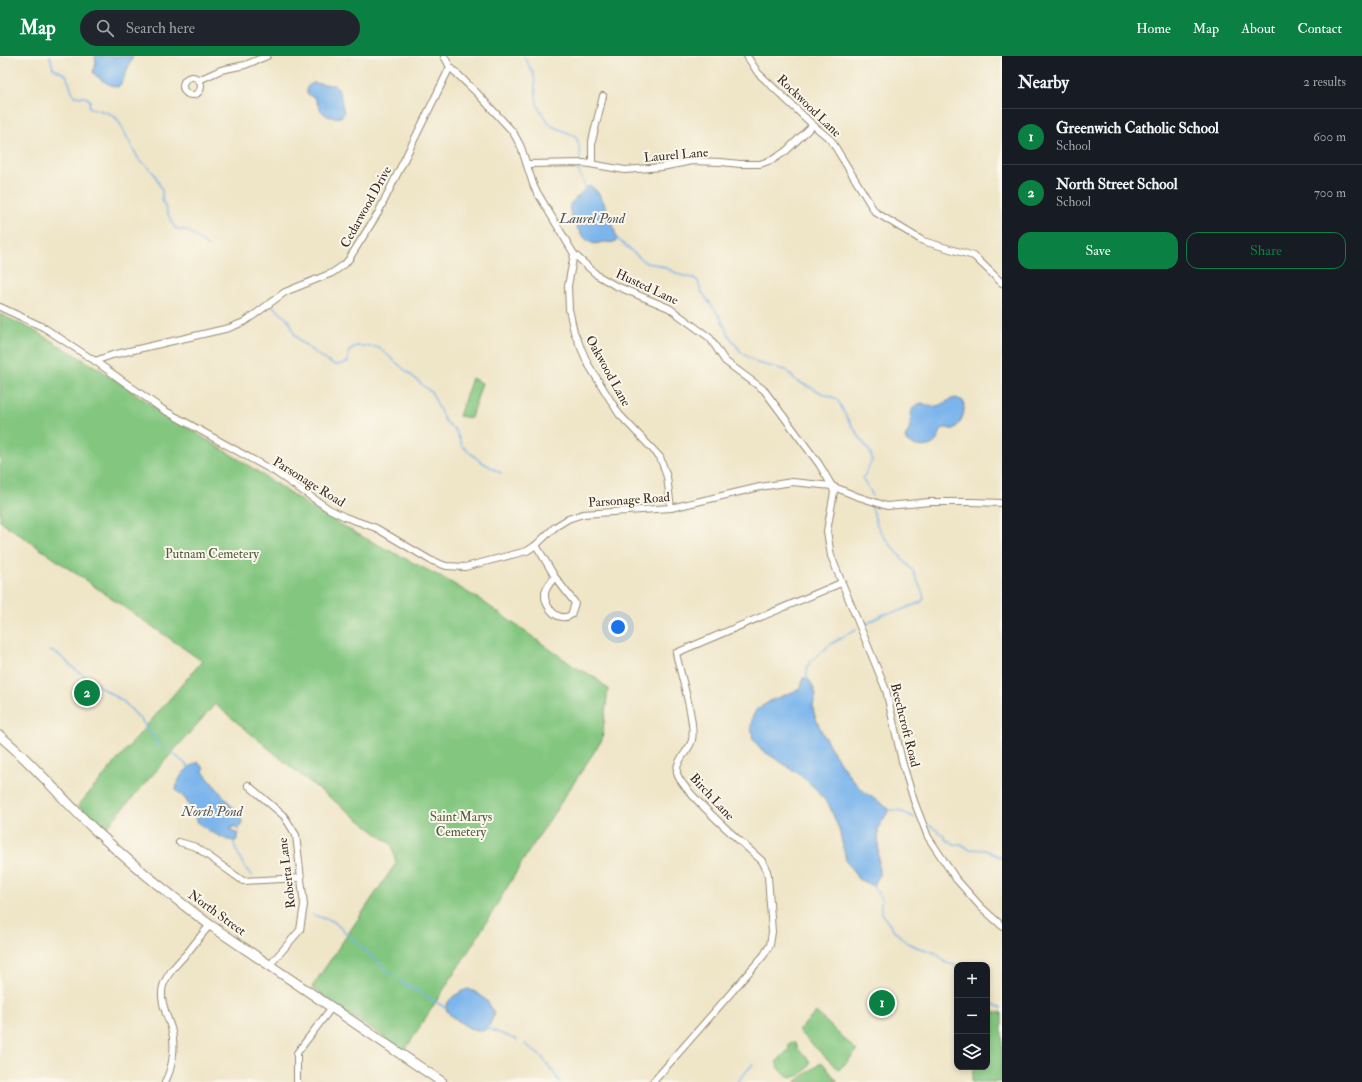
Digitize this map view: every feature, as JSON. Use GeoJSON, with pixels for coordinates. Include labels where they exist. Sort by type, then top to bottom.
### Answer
{"type":"FeatureCollection","features":[{"type":"Feature","properties":{"kind":"main road","name":"North Street"},"geometry":{"type":"LineString","coordinates":[[0,736],[31,763],[93,829],[177,900],[269,966],[442,1082]]}},
{"type":"Feature","properties":{"kind":"street"},"geometry":{"type":"LineString","coordinates":[[200,80],[221,70],[245,65],[267,56]]}},
{"type":"Feature","properties":{"kind":"street","name":"Husted Lane"},"geometry":{"type":"LineString","coordinates":[[444,56],[450,67],[478,93],[513,132],[528,164],[534,188],[574,254],[597,275],[614,285],[669,308],[710,338],[725,361],[764,390],[819,464],[832,486]]}},
{"type":"Feature","properties":{"kind":"street","name":"Rockwood Lane"},"geometry":{"type":"LineString","coordinates":[[747,56],[758,73],[812,125],[831,140],[875,212],[923,241],[974,256],[1002,283]]}},
{"type":"Feature","properties":{"kind":"street","name":"Cedarwood Drive"},"geometry":{"type":"LineString","coordinates":[[94,361],[112,355],[229,328],[244,322],[285,292],[332,273],[345,264],[354,253],[378,213],[450,67]]}},
{"type":"Feature","properties":{"kind":"street"},"geometry":{"type":"LineString","coordinates":[[592,164],[593,136],[603,96]]}},
{"type":"Feature","properties":{"kind":"street","name":"Laurel Lane"},"geometry":{"type":"LineString","coordinates":[[528,164],[584,163],[625,170],[662,167],[692,161],[760,164],[774,159],[786,151],[812,125]]}},
{"type":"Feature","properties":{"kind":"street","name":"Oakwood Lane"},"geometry":{"type":"LineString","coordinates":[[574,254],[568,286],[569,309],[574,332],[588,364],[619,414],[660,457],[667,478],[671,508]]}},
{"type":"Feature","properties":{"kind":"street","name":"Parsonage Road"},"geometry":{"type":"LineString","coordinates":[[0,307],[43,327],[162,409],[274,472],[329,509],[345,517],[376,528],[438,564],[455,568],[465,567],[527,551],[536,545],[555,527],[568,519],[583,514],[671,508],[760,487],[792,482],[832,486],[887,506],[930,502],[1002,503]]}},
{"type":"Feature","properties":{"kind":"street","name":"Beechcroft Road"},"geometry":{"type":"LineString","coordinates":[[832,486],[834,492],[827,531],[830,556],[886,690],[908,784],[928,837],[956,879],[981,907],[1002,926]]}},
{"type":"Feature","properties":{"kind":"street"},"geometry":{"type":"LineString","coordinates":[[536,545],[555,577],[575,603],[572,615],[567,618],[560,618],[553,613],[547,603],[545,593],[548,585],[555,577]]}},
{"type":"Feature","properties":{"kind":"street","name":"Birch Lane"},"geometry":{"type":"LineString","coordinates":[[653,1082],[764,955],[770,945],[772,932],[768,876],[765,865],[705,809],[680,781],[677,773],[678,763],[692,741],[693,728],[676,653],[841,583]]}},
{"type":"Feature","properties":{"kind":"street","name":"Roberta Lane"},"geometry":{"type":"LineString","coordinates":[[248,785],[284,816],[296,835],[304,905],[300,930],[269,966]]}},
{"type":"Feature","properties":{"kind":"street"},"geometry":{"type":"LineString","coordinates":[[179,842],[196,847],[243,881],[300,878]]}},
{"type":"Feature","properties":{"kind":"street"},"geometry":{"type":"LineString","coordinates":[[165,1082],[170,1069],[174,1046],[172,1030],[162,999],[162,988],[165,980],[176,965],[210,925]]}},
{"type":"Feature","properties":{"kind":"street"},"geometry":{"type":"LineString","coordinates":[[297,1082],[297,1053],[332,1007]]}},
{"type":"Feature","properties":{"kind":"green space"},"geometry":{"type":"Polygon","coordinates":[[[0,314],[33,330],[101,370],[165,414],[240,460],[317,511],[361,536],[447,580],[482,601],[575,667],[595,677],[608,689],[602,740],[529,851],[478,936],[405,1050],[344,1012],[312,987],[396,863],[392,845],[303,777],[215,704],[105,829],[78,806],[202,661],[0,521],[0,314]]]}},
{"type":"Feature","properties":{"kind":"green space"},"geometry":{"type":"Polygon","coordinates":[[[472,378],[482,383],[471,418],[459,416],[472,378]]]}},
{"type":"Feature","properties":{"kind":"green space"},"geometry":{"type":"Polygon","coordinates":[[[816,1012],[857,1051],[839,1070],[798,1031],[816,1012]]]}},
{"type":"Feature","properties":{"kind":"green space"},"geometry":{"type":"Polygon","coordinates":[[[1002,1012],[1002,1082],[971,1082],[973,1070],[990,1070],[990,1013],[1002,1012]]]}},
{"type":"Feature","properties":{"kind":"green space"},"geometry":{"type":"Polygon","coordinates":[[[791,1042],[796,1043],[798,1049],[810,1062],[807,1069],[798,1076],[793,1077],[788,1076],[779,1069],[776,1062],[789,1049],[789,1044],[791,1042]]]}},
{"type":"Feature","properties":{"kind":"green space"},"geometry":{"type":"Polygon","coordinates":[[[822,1062],[838,1082],[795,1082],[822,1062]]]}},
{"type":"Feature","properties":{"kind":"water"},"geometry":{"type":"Polygon","coordinates":[[[95,56],[133,56],[122,82],[118,87],[104,81],[93,72],[96,63],[95,56]]]}},
{"type":"Feature","properties":{"kind":"water"},"geometry":{"type":"Polygon","coordinates":[[[313,83],[333,85],[337,87],[344,113],[341,117],[331,117],[324,114],[315,98],[307,94],[307,87],[313,83]]]}},
{"type":"Feature","properties":{"kind":"water","name":"Laurel Pond"},"geometry":{"type":"Polygon","coordinates":[[[591,186],[596,190],[608,211],[614,226],[617,240],[614,242],[595,244],[588,241],[580,232],[573,220],[570,204],[587,187],[591,186]]]}},
{"type":"Feature","properties":{"kind":"water"},"geometry":{"type":"Polygon","coordinates":[[[956,398],[963,401],[964,413],[954,429],[942,429],[937,440],[931,445],[923,447],[907,442],[905,438],[910,429],[914,407],[922,403],[930,406],[938,406],[956,398]]]}},
{"type":"Feature","properties":{"kind":"water"},"geometry":{"type":"Polygon","coordinates":[[[803,678],[808,679],[813,686],[816,694],[813,706],[814,714],[824,737],[839,762],[860,788],[889,810],[878,828],[879,876],[873,886],[858,879],[846,860],[839,829],[829,805],[814,787],[799,774],[762,750],[753,739],[751,726],[752,718],[756,710],[772,700],[798,690],[802,684],[803,678]]]}},
{"type":"Feature","properties":{"kind":"water","name":"North Pond"},"geometry":{"type":"Polygon","coordinates":[[[198,762],[204,769],[203,772],[241,817],[242,824],[238,830],[235,826],[230,829],[235,833],[239,833],[236,841],[228,840],[211,832],[198,823],[186,800],[176,790],[183,773],[198,762]]]}},
{"type":"Feature","properties":{"kind":"water"},"geometry":{"type":"Polygon","coordinates":[[[468,989],[477,993],[488,1002],[493,1010],[494,1015],[488,1028],[482,1031],[469,1028],[451,1016],[445,1008],[454,996],[468,989]]]}},
{"type":"Feature","properties":{"kind":"waterway"},"geometry":{"type":"LineString","coordinates":[[50,56],[53,68],[66,75],[74,96],[85,97],[90,100],[89,107],[108,113],[118,120],[139,160],[146,165],[156,177],[162,190],[162,199],[175,228],[188,231],[207,246]]}},
{"type":"Feature","properties":{"kind":"waterway"},"geometry":{"type":"LineString","coordinates":[[524,56],[534,75],[537,104],[543,115],[552,126],[575,136],[578,141],[580,160]]}},
{"type":"Feature","properties":{"kind":"waterway"},"geometry":{"type":"LineString","coordinates":[[580,164],[579,172],[586,189]]}},
{"type":"Feature","properties":{"kind":"waterway"},"geometry":{"type":"LineString","coordinates":[[615,237],[646,263],[659,265],[698,281],[701,291],[720,317],[728,334],[741,352],[757,363],[786,370],[795,380],[837,399],[847,418],[871,454],[872,460],[863,478],[871,491],[872,496]]}},
{"type":"Feature","properties":{"kind":"waterway"},"geometry":{"type":"LineString","coordinates":[[273,306],[290,323],[294,333],[302,342],[332,364],[339,365],[348,362],[349,350],[356,346],[378,347],[432,393],[445,421],[456,431],[462,446],[480,461],[501,473]]}},
{"type":"Feature","properties":{"kind":"waterway"},"geometry":{"type":"LineString","coordinates":[[863,626],[884,614],[899,611],[921,602],[924,598],[913,571],[883,536],[877,525],[871,504]]}},
{"type":"Feature","properties":{"kind":"waterway"},"geometry":{"type":"LineString","coordinates":[[807,679],[807,667],[810,662],[831,644],[856,629]]}},
{"type":"Feature","properties":{"kind":"waterway"},"geometry":{"type":"LineString","coordinates":[[50,651],[59,655],[86,678],[94,680],[100,687],[123,701],[142,721],[149,731],[153,733],[156,744],[161,746]]}},
{"type":"Feature","properties":{"kind":"waterway"},"geometry":{"type":"LineString","coordinates":[[169,750],[189,767]]}},
{"type":"Feature","properties":{"kind":"waterway"},"geometry":{"type":"LineString","coordinates":[[888,810],[898,810],[915,818]]}},
{"type":"Feature","properties":{"kind":"waterway"},"geometry":{"type":"LineString","coordinates":[[928,824],[943,835],[945,839],[954,844],[961,844],[969,849],[985,850],[1002,858]]}},
{"type":"Feature","properties":{"kind":"waterway"},"geometry":{"type":"LineString","coordinates":[[233,841],[243,864],[252,876]]}},
{"type":"Feature","properties":{"kind":"waterway"},"geometry":{"type":"LineString","coordinates":[[872,885],[882,899],[882,913],[892,928],[901,937],[911,945],[935,953],[945,962],[954,965]]}},
{"type":"Feature","properties":{"kind":"waterway"},"geometry":{"type":"LineString","coordinates":[[313,915],[333,921],[392,975]]}},
{"type":"Feature","properties":{"kind":"waterway"},"geometry":{"type":"LineString","coordinates":[[400,981],[446,1008]]}},
{"type":"Feature","properties":{"kind":"waterway"},"geometry":{"type":"LineString","coordinates":[[990,1003],[1002,1008]]}},
{"type":"Feature","properties":{"kind":"waterway"},"geometry":{"type":"LineString","coordinates":[[487,1028],[517,1040]]}},
{"type":"Feature","properties":{"kind":"waterway"},"geometry":{"type":"LineString","coordinates":[[525,1044],[543,1058],[560,1082]]}},
{"type":"Feature","properties":{"kind":"waterway"},"geometry":{"type":"LineString","coordinates":[[737,1082],[753,1064]]}},
{"type":"Feature","properties":{"kind":"place","name":"North Street School"},"geometry":{"type":"Point","coordinates":[87,693]}},
{"type":"Feature","properties":{"kind":"place","name":"Greenwich Catholic School"},"geometry":{"type":"Point","coordinates":[882,1003]}},
{"type":"Feature","properties":{"kind":"park label","name":"Putnam Cemetery"},"geometry":{"type":"Point","coordinates":[212,554]}},
{"type":"Feature","properties":{"kind":"park label","name":"Saint Marys Cemetery"},"geometry":{"type":"Point","coordinates":[461,824]}}]}
